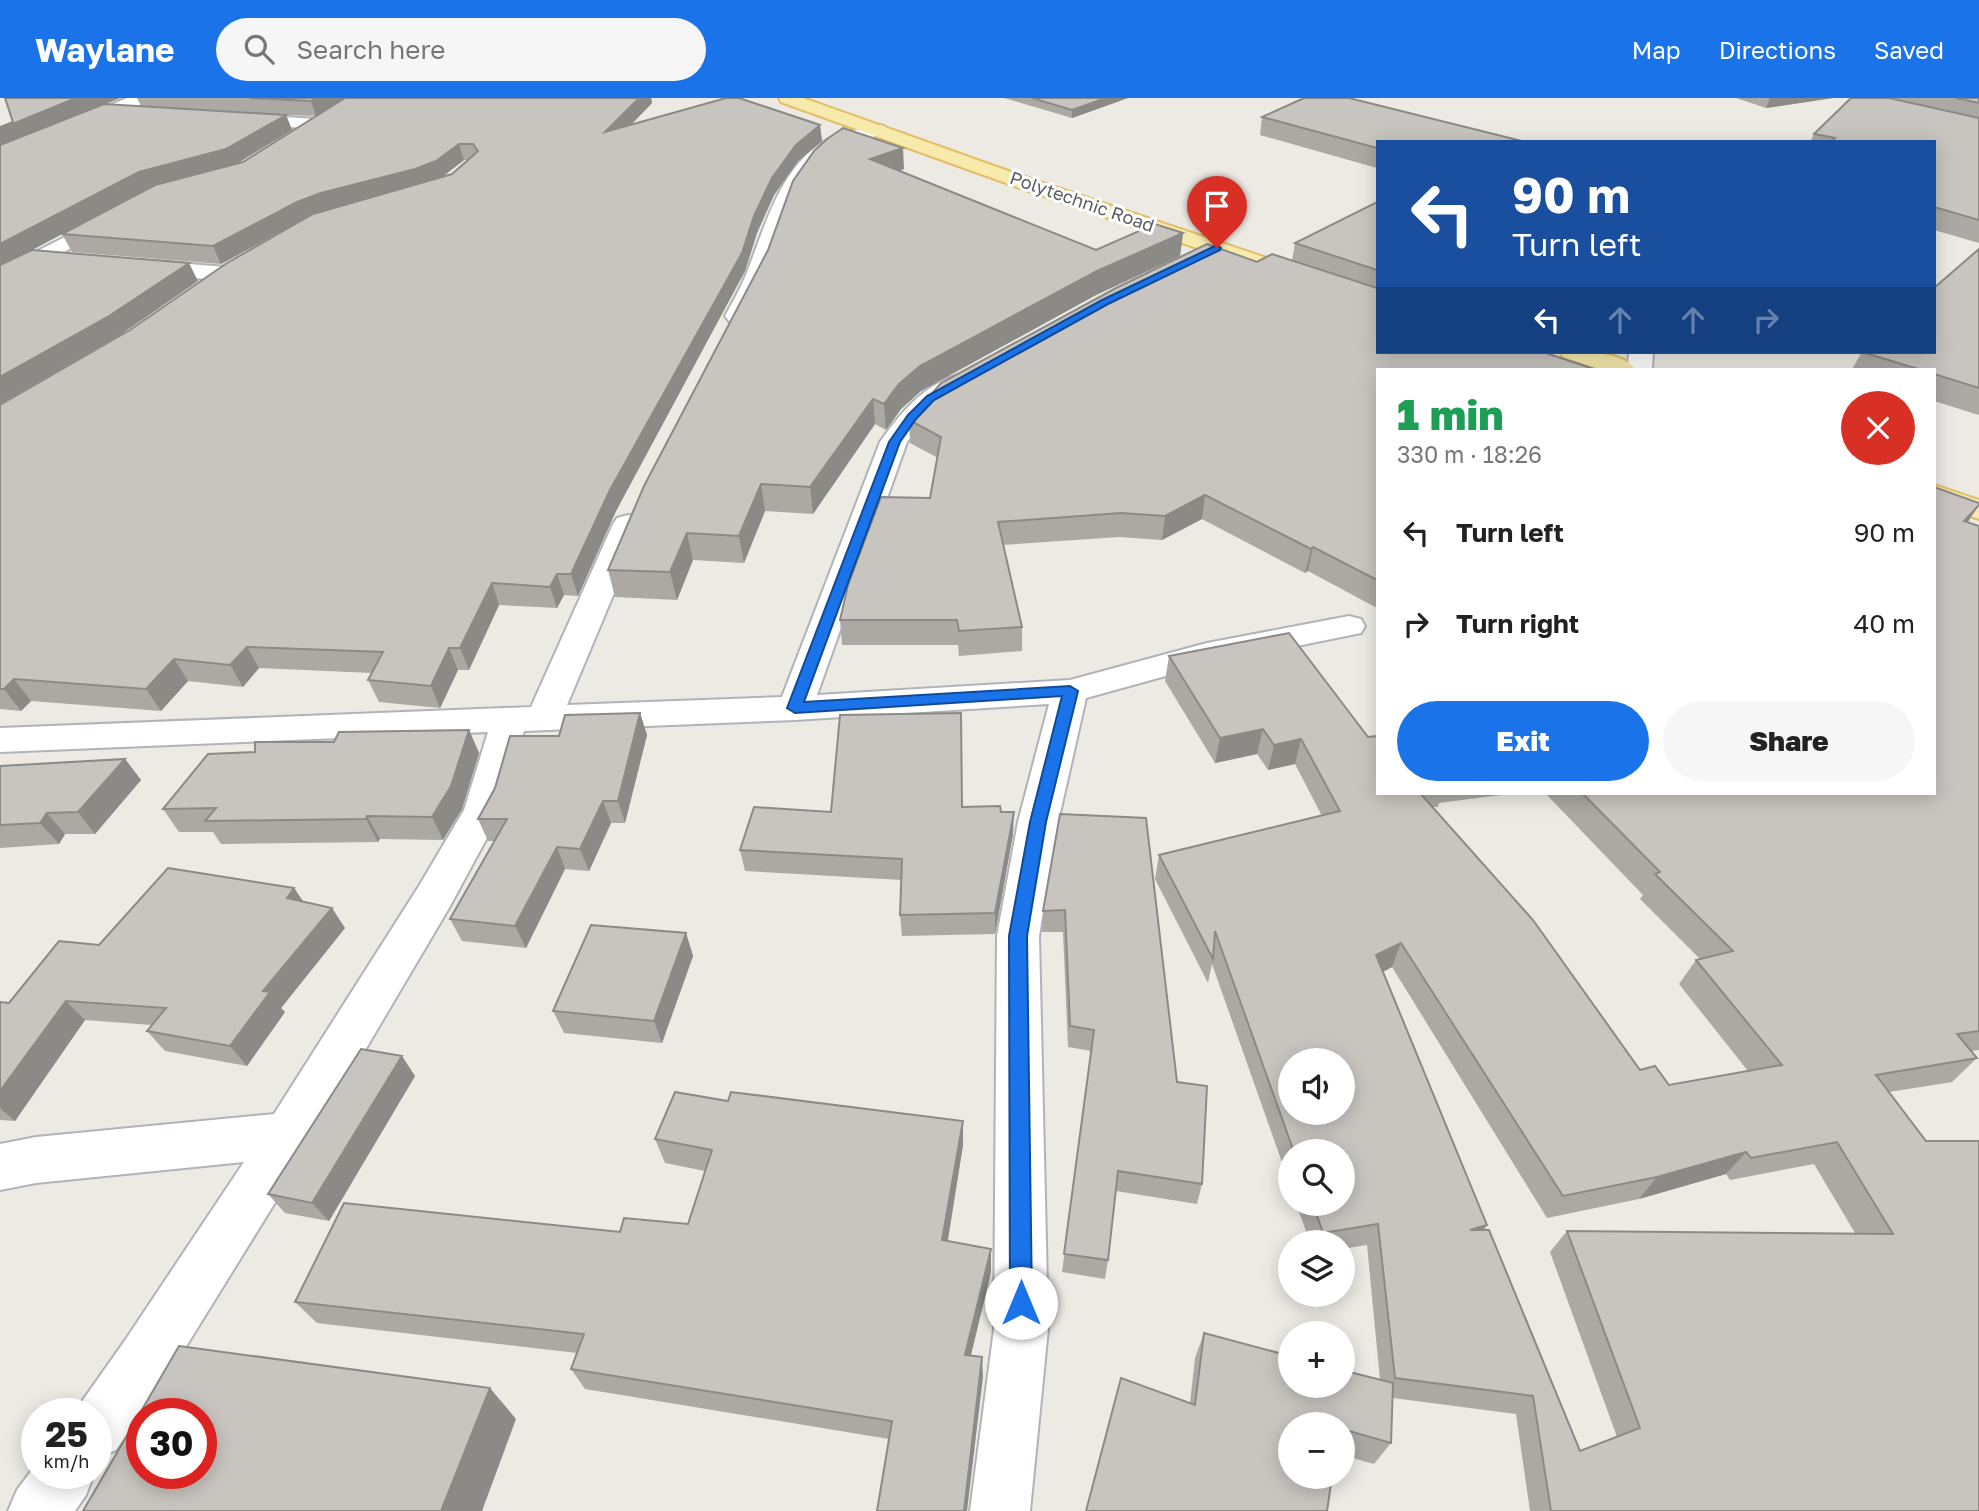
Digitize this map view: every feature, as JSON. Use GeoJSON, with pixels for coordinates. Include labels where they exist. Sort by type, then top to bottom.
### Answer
{"type":"FeatureCollection","features":[{"type":"Feature","properties":{"kind":"main road","name":"Polytechnic Road"},"geometry":{"type":"LineString","coordinates":[[788,98],[1376,302]]}},
{"type":"Feature","properties":{"kind":"main road","name":"Polytechnic Road"},"geometry":{"type":"LineString","coordinates":[[827,98],[1376,285]]}},
{"type":"Feature","properties":{"kind":"main road"},"geometry":{"type":"LineString","coordinates":[[1561,356],[1577,368]]}},
{"type":"Feature","properties":{"kind":"main road"},"geometry":{"type":"LineString","coordinates":[[1561,356],[1618,368]]}},
{"type":"Feature","properties":{"kind":"main road"},"geometry":{"type":"LineString","coordinates":[[1936,474],[1979,488]]}},
{"type":"Feature","properties":{"kind":"main road"},"geometry":{"type":"LineString","coordinates":[[1936,495],[1979,510]]}},
{"type":"Feature","properties":{"kind":"street"},"geometry":{"type":"LineString","coordinates":[[0,158],[141,98]]}},
{"type":"Feature","properties":{"kind":"street"},"geometry":{"type":"LineString","coordinates":[[108,112],[150,114]]}},
{"type":"Feature","properties":{"kind":"street"},"geometry":{"type":"LineString","coordinates":[[220,118],[323,121],[286,144]]}},
{"type":"Feature","properties":{"kind":"street"},"geometry":{"type":"LineString","coordinates":[[724,341],[758,272],[765,248],[790,189],[804,170],[831,146],[878,130]]}},
{"type":"Feature","properties":{"kind":"street"},"geometry":{"type":"LineString","coordinates":[[0,279],[133,207]]}},
{"type":"Feature","properties":{"kind":"street"},"geometry":{"type":"LineString","coordinates":[[1180,266],[1217,248]]}},
{"type":"Feature","properties":{"kind":"street"},"geometry":{"type":"LineString","coordinates":[[37,258],[78,262]]}},
{"type":"Feature","properties":{"kind":"street"},"geometry":{"type":"LineString","coordinates":[[194,297],[248,261]]}},
{"type":"Feature","properties":{"kind":"street"},"geometry":{"type":"LineString","coordinates":[[118,265],[226,274]]}},
{"type":"Feature","properties":{"kind":"street"},"geometry":{"type":"LineString","coordinates":[[795,708],[894,442],[912,417],[931,398],[977,372]]}},
{"type":"Feature","properties":{"kind":"street"},"geometry":{"type":"LineString","coordinates":[[112,1407],[146,1359],[434,897],[483,810],[527,718],[639,501]]}},
{"type":"Feature","properties":{"kind":"street"},"geometry":{"type":"LineString","coordinates":[[0,740],[795,708],[1070,691],[1207,654],[1349,626]]}},
{"type":"Feature","properties":{"kind":"street"},"geometry":{"type":"LineString","coordinates":[[1000,1511],[1021,1329],[1018,936],[1038,822],[1070,691]]}},
{"type":"Feature","properties":{"kind":"street"},"geometry":{"type":"LineString","coordinates":[[0,1167],[36,1160],[287,1135]]}},
{"type":"Feature","properties":{"kind":"street"},"geometry":{"type":"LineString","coordinates":[[38,1511],[54,1489]]}},
{"type":"Feature","properties":{"kind":"building"},"geometry":{"type":"Polygon","coordinates":[[[5,98],[76,98],[0,129],[13,122],[5,98]]]}},
{"type":"Feature","properties":{"kind":"building"},"geometry":{"type":"Polygon","coordinates":[[[250,98],[316,98],[311,101],[250,98]]]}},
{"type":"Feature","properties":{"kind":"building"},"geometry":{"type":"Polygon","coordinates":[[[345,98],[639,98],[605,132],[726,98],[739,98],[820,125],[796,145],[772,178],[754,216],[742,253],[610,490],[571,574],[557,574],[550,587],[492,583],[460,648],[449,648],[431,686],[368,680],[383,652],[247,647],[230,665],[174,659],[146,689],[14,679],[4,689],[0,689],[0,405],[130,330],[227,263],[313,214],[452,174],[478,151],[473,144],[459,144],[436,161],[415,169],[321,193],[297,202],[213,246],[62,234],[155,185],[243,162],[345,98]]]}},
{"type":"Feature","properties":{"kind":"building"},"geometry":{"type":"Polygon","coordinates":[[[1032,98],[1106,98],[1072,110],[1032,98]]]}},
{"type":"Feature","properties":{"kind":"building"},"geometry":{"type":"Polygon","coordinates":[[[1304,98],[1349,98],[1518,140],[1376,140],[1376,148],[1262,117],[1304,98]]]}},
{"type":"Feature","properties":{"kind":"building"},"geometry":{"type":"Polygon","coordinates":[[[1851,98],[1889,98],[1979,118],[1979,220],[1936,208],[1936,140],[1833,140],[1835,138],[1814,134],[1851,98]]]}},
{"type":"Feature","properties":{"kind":"building"},"geometry":{"type":"Polygon","coordinates":[[[1956,98],[1979,98],[1979,103],[1956,98]]]}},
{"type":"Feature","properties":{"kind":"building"},"geometry":{"type":"Polygon","coordinates":[[[104,104],[286,115],[226,149],[139,172],[0,244],[0,145],[104,104]]]}},
{"type":"Feature","properties":{"kind":"building"},"geometry":{"type":"Polygon","coordinates":[[[843,128],[903,148],[870,159],[1096,250],[1155,224],[1183,233],[1097,271],[920,366],[899,384],[884,404],[873,399],[810,487],[761,484],[739,536],[687,533],[670,572],[608,570],[644,486],[768,250],[793,181],[814,151],[843,128]]]}},
{"type":"Feature","properties":{"kind":"building"},"geometry":{"type":"Polygon","coordinates":[[[1376,202],[1376,270],[1295,243],[1376,202]]]}},
{"type":"Feature","properties":{"kind":"building"},"geometry":{"type":"Polygon","coordinates":[[[1207,244],[1257,262],[1272,254],[1376,288],[1376,354],[1549,354],[1591,368],[1376,368],[1376,579],[1205,495],[1165,516],[1121,513],[998,522],[1022,627],[959,631],[957,620],[840,620],[848,585],[881,497],[930,498],[941,437],[909,420],[941,383],[1116,288],[1207,244]]]}},
{"type":"Feature","properties":{"kind":"building"},"geometry":{"type":"Polygon","coordinates":[[[1979,249],[1979,388],[1936,375],[1936,368],[1915,368],[1869,354],[1936,354],[1936,286],[1979,249]]]}},
{"type":"Feature","properties":{"kind":"building"},"geometry":{"type":"Polygon","coordinates":[[[32,250],[189,263],[109,316],[0,377],[0,265],[32,250]]]}},
{"type":"Feature","properties":{"kind":"building"},"geometry":{"type":"Polygon","coordinates":[[[1936,488],[1979,503],[1964,521],[1979,526],[1979,1031],[1957,1034],[1977,1058],[1876,1075],[1926,1141],[1979,1141],[1979,1511],[1551,1511],[1533,1396],[1395,1378],[1378,1224],[1322,1230],[1317,1216],[1355,1216],[1355,1139],[1289,1139],[1284,1125],[1355,1125],[1355,1048],[1278,1048],[1278,1107],[1215,931],[1213,959],[1159,855],[1340,811],[1301,739],[1274,745],[1263,729],[1220,738],[1169,656],[1289,633],[1368,737],[1376,736],[1376,795],[1422,795],[1533,920],[1640,1070],[1655,1066],[1669,1085],[1782,1065],[1696,960],[1733,951],[1655,874],[1660,872],[1584,795],[1936,795],[1936,488]],[[1401,943],[1376,955],[1487,1225],[1470,1230],[1489,1230],[1580,1451],[1640,1428],[1567,1231],[1893,1234],[1837,1142],[1751,1158],[1746,1152],[1657,1177],[1563,1196],[1401,943]]]}},
{"type":"Feature","properties":{"kind":"building"},"geometry":{"type":"Polygon","coordinates":[[[640,713],[618,801],[603,801],[580,849],[557,847],[515,926],[450,919],[507,819],[478,819],[495,788],[510,736],[559,736],[565,715],[640,713]]]}},
{"type":"Feature","properties":{"kind":"building"},"geometry":{"type":"Polygon","coordinates":[[[961,713],[962,807],[1000,806],[1001,812],[1014,812],[995,913],[900,915],[902,859],[740,850],[754,807],[831,812],[840,715],[961,713]]]}},
{"type":"Feature","properties":{"kind":"building"},"geometry":{"type":"Polygon","coordinates":[[[469,730],[451,786],[432,817],[367,816],[366,819],[205,821],[216,808],[163,809],[208,754],[255,752],[255,742],[334,742],[339,732],[469,730]]]}},
{"type":"Feature","properties":{"kind":"building"},"geometry":{"type":"Polygon","coordinates":[[[125,759],[78,812],[47,813],[40,823],[0,825],[0,766],[125,759]]]}},
{"type":"Feature","properties":{"kind":"building"},"geometry":{"type":"Polygon","coordinates":[[[1060,814],[1146,818],[1177,1082],[1207,1086],[1202,1184],[1118,1171],[1108,1260],[1064,1254],[1094,1030],[1070,1026],[1065,910],[1043,911],[1060,814]]]}},
{"type":"Feature","properties":{"kind":"building"},"geometry":{"type":"Polygon","coordinates":[[[168,868],[294,888],[287,898],[332,908],[263,991],[270,992],[230,1046],[147,1031],[166,1008],[66,1001],[0,1091],[0,1002],[9,1003],[59,941],[99,945],[168,868]]]}},
{"type":"Feature","properties":{"kind":"building"},"geometry":{"type":"Polygon","coordinates":[[[591,925],[686,933],[654,1021],[553,1011],[591,925]]]}},
{"type":"Feature","properties":{"kind":"building"},"geometry":{"type":"Polygon","coordinates":[[[361,1049],[402,1056],[312,1203],[268,1194],[361,1049]]]}},
{"type":"Feature","properties":{"kind":"building"},"geometry":{"type":"Polygon","coordinates":[[[675,1092],[728,1101],[731,1092],[963,1121],[942,1240],[991,1249],[965,1355],[982,1357],[964,1511],[877,1511],[892,1421],[571,1369],[584,1334],[295,1302],[344,1203],[620,1232],[624,1218],[688,1224],[712,1150],[655,1139],[675,1092]]]}},
{"type":"Feature","properties":{"kind":"building"},"geometry":{"type":"Polygon","coordinates":[[[1204,1333],[1278,1353],[1278,1398],[1355,1398],[1355,1373],[1393,1383],[1391,1443],[1355,1433],[1355,1412],[1278,1412],[1278,1489],[1330,1489],[1327,1511],[1086,1511],[1121,1378],[1195,1405],[1204,1333]]]}},
{"type":"Feature","properties":{"kind":"building"},"geometry":{"type":"Polygon","coordinates":[[[179,1346],[490,1388],[441,1511],[83,1511],[96,1489],[112,1489],[112,1461],[126,1437],[126,1489],[217,1489],[217,1398],[149,1398],[179,1346]]]}},
{"type":"Feature","properties":{"kind":"route"},"geometry":{"type":"LineString","coordinates":[[1021,1303],[1018,936],[1038,822],[1070,691],[795,708],[894,442],[912,417],[931,398],[952,386],[1105,302],[1217,248]]}}]}
